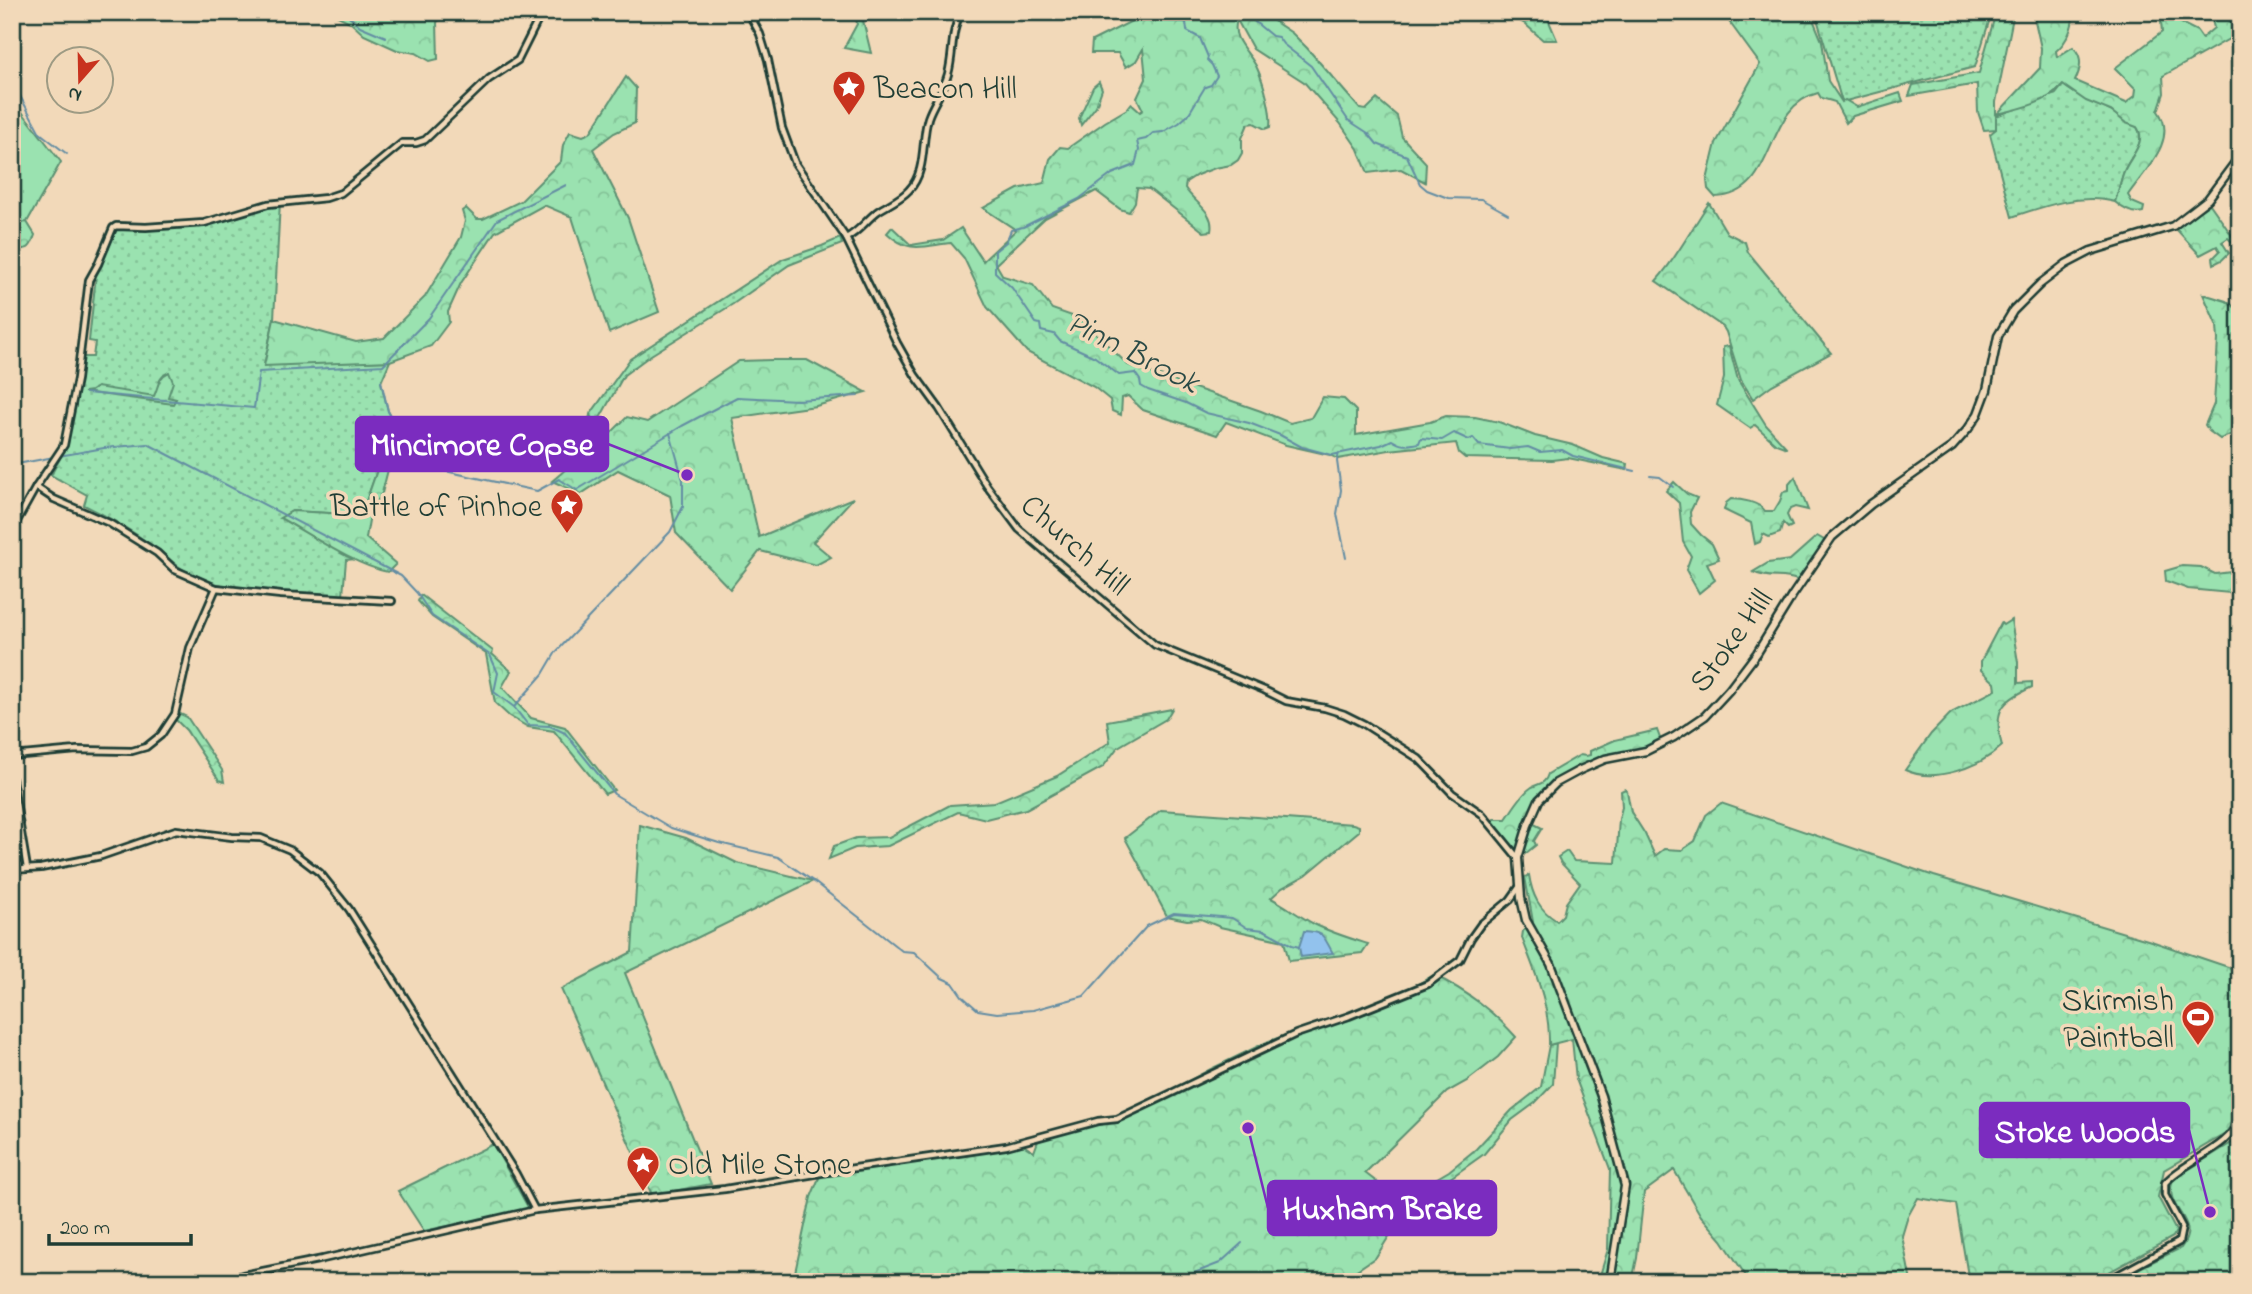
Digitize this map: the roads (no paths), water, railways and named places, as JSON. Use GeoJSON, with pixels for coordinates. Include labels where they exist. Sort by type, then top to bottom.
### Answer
{"type":"FeatureCollection","features":[{"type":"Feature","properties":{"kind":"street"},"geometry":{"type":"LineString","coordinates":[[12,530],[64,445],[77,379],[89,280],[99,264],[113,228],[204,223],[268,204],[326,198],[341,193],[402,143],[416,143],[425,139],[489,79],[518,60],[542,12]]}},
{"type":"Feature","properties":{"kind":"street","name":"Church Hill"},"geometry":{"type":"LineString","coordinates":[[748,12],[760,34],[782,128],[795,163],[845,238],[915,375],[946,419],[992,495],[1019,529],[1155,645],[1286,701],[1343,714],[1405,750],[1452,793],[1482,814],[1518,858]]}},
{"type":"Feature","properties":{"kind":"street"},"geometry":{"type":"LineString","coordinates":[[845,238],[855,234],[876,213],[908,192],[914,183],[922,160],[928,118],[948,76],[953,31],[961,12]]}},
{"type":"Feature","properties":{"kind":"street","name":"Stoke Hill"},"geometry":{"type":"LineString","coordinates":[[1610,1282],[1625,1186],[1597,1085],[1551,964],[1517,897],[1520,886],[1518,858],[1539,800],[1556,783],[1605,759],[1646,751],[1674,737],[1705,716],[1757,653],[1832,537],[1871,504],[1926,467],[1960,439],[1982,406],[1998,335],[2006,319],[2021,303],[2061,268],[2091,251],[2174,226],[2208,200],[2240,156]]}},
{"type":"Feature","properties":{"kind":"street"},"geometry":{"type":"LineString","coordinates":[[36,487],[54,499],[110,523],[157,553],[175,570],[216,588],[281,595],[392,601]]}},
{"type":"Feature","properties":{"kind":"street"},"geometry":{"type":"LineString","coordinates":[[12,757],[77,750],[132,751],[146,747],[161,735],[175,714],[190,648],[216,588]]}},
{"type":"Feature","properties":{"kind":"street"},"geometry":{"type":"LineString","coordinates":[[12,779],[27,868]]}},
{"type":"Feature","properties":{"kind":"street"},"geometry":{"type":"LineString","coordinates":[[12,870],[41,868],[101,856],[176,830],[261,838],[290,850],[320,873],[349,909],[516,1174],[535,1210]]}},
{"type":"Feature","properties":{"kind":"street"},"geometry":{"type":"LineString","coordinates":[[220,1282],[535,1210],[725,1189],[1006,1146],[1098,1121],[1117,1119],[1296,1034],[1428,984],[1460,960],[1482,924],[1517,897]]}},
{"type":"Feature","properties":{"kind":"street"},"geometry":{"type":"LineString","coordinates":[[2240,1053],[2237,1057],[2240,1076]]}},
{"type":"Feature","properties":{"kind":"street"},"geometry":{"type":"LineString","coordinates":[[2105,1282],[2179,1242],[2182,1227],[2165,1195],[2165,1183],[2175,1172],[2228,1139],[2240,1117]]}},
{"type":"Feature","properties":{"kind":"water"},"geometry":{"type":"Polygon","coordinates":[[[1304,931],[1320,934],[1333,953],[1301,957],[1299,947],[1304,931]]]}},
{"type":"Feature","properties":{"kind":"waterway"},"geometry":{"type":"LineString","coordinates":[[344,12],[360,26],[386,37]]}},
{"type":"Feature","properties":{"kind":"waterway","name":"Pinn Brook"},"geometry":{"type":"LineString","coordinates":[[1154,12],[1161,21],[1186,22],[1187,31],[1200,38],[1207,60],[1217,76],[1211,85],[1205,87],[1188,115],[1179,123],[1137,141],[1139,150],[1135,165],[1112,174],[1079,199],[1023,227],[1011,230],[1006,242],[995,251],[995,272],[1012,288],[1036,323],[1040,324],[1041,331],[1054,334],[1060,341],[1095,357],[1119,375],[1135,373],[1141,386],[1148,390],[1206,413],[1249,423],[1302,447],[1332,455],[1381,445],[1392,440],[1405,445],[1419,443],[1421,438],[1442,440],[1454,433],[1469,440],[1473,438],[1479,445],[1510,449],[1528,447],[1540,452],[1562,450],[1573,456],[1635,471]]}},
{"type":"Feature","properties":{"kind":"waterway"},"geometry":{"type":"LineString","coordinates":[[1174,21],[1175,12]]}},
{"type":"Feature","properties":{"kind":"waterway"},"geometry":{"type":"LineString","coordinates":[[1243,12],[1272,36],[1278,37],[1311,66],[1348,120],[1368,133],[1377,144],[1407,156],[1420,184],[1427,190],[1448,198],[1481,199],[1508,214]]}},
{"type":"Feature","properties":{"kind":"waterway"},"geometry":{"type":"LineString","coordinates":[[1532,12],[1537,21]]}},
{"type":"Feature","properties":{"kind":"waterway"},"geometry":{"type":"LineString","coordinates":[[12,87],[20,96],[40,133],[67,154]]}},
{"type":"Feature","properties":{"kind":"waterway"},"geometry":{"type":"LineString","coordinates":[[86,393],[254,408],[259,372],[383,365],[429,318],[497,220],[566,185]]}},
{"type":"Feature","properties":{"kind":"waterway"},"geometry":{"type":"LineString","coordinates":[[381,381],[388,411],[402,437],[390,459],[537,491],[559,479],[577,490],[682,426],[737,397],[797,400],[858,396]]}},
{"type":"Feature","properties":{"kind":"waterway"},"geometry":{"type":"LineString","coordinates":[[515,706],[543,674],[556,652],[670,532],[683,507],[683,480],[670,433]]}},
{"type":"Feature","properties":{"kind":"waterway"},"geometry":{"type":"LineString","coordinates":[[59,456],[148,444],[401,576],[417,593],[432,616],[490,655],[498,673],[494,692],[514,707],[528,725],[550,726],[565,733],[614,794],[671,828],[778,857],[902,951],[914,952],[942,978],[953,983],[962,996],[978,1010],[997,1013],[1033,1010],[1084,996],[1147,926],[1174,913],[1232,918],[1247,928],[1264,930],[1299,947]]}},
{"type":"Feature","properties":{"kind":"waterway"},"geometry":{"type":"LineString","coordinates":[[1339,453],[1337,461],[1341,490],[1337,514],[1346,558]]}},
{"type":"Feature","properties":{"kind":"waterway"},"geometry":{"type":"LineString","coordinates":[[12,465],[54,457]]}},
{"type":"Feature","properties":{"kind":"waterway","name":"Pinn Brook"},"geometry":{"type":"LineString","coordinates":[[1650,476],[1660,477],[1673,487]]}},
{"type":"Feature","properties":{"kind":"waterway"},"geometry":{"type":"LineString","coordinates":[[1171,1282],[1220,1263],[1242,1243]]}},
{"type":"Feature","properties":{"kind":"place","name":"Beacon Hill"},"geometry":{"type":"Point","coordinates":[849,117]}},
{"type":"Feature","properties":{"kind":"place","name":"Mincimore Copse"},"geometry":{"type":"Point","coordinates":[687,475]}},
{"type":"Feature","properties":{"kind":"place","name":"Battle of Pinhoe"},"geometry":{"type":"Point","coordinates":[567,535]}},
{"type":"Feature","properties":{"kind":"place","name":"Skirmish Paintball"},"geometry":{"type":"Point","coordinates":[2198,1047]}},
{"type":"Feature","properties":{"kind":"place","name":"Huxham Brake"},"geometry":{"type":"Point","coordinates":[1248,1128]}},
{"type":"Feature","properties":{"kind":"place","name":"Old Mile Stone"},"geometry":{"type":"Point","coordinates":[643,1193]}},
{"type":"Feature","properties":{"kind":"place","name":"Stoke Woods"},"geometry":{"type":"Point","coordinates":[2210,1212]}}]}
